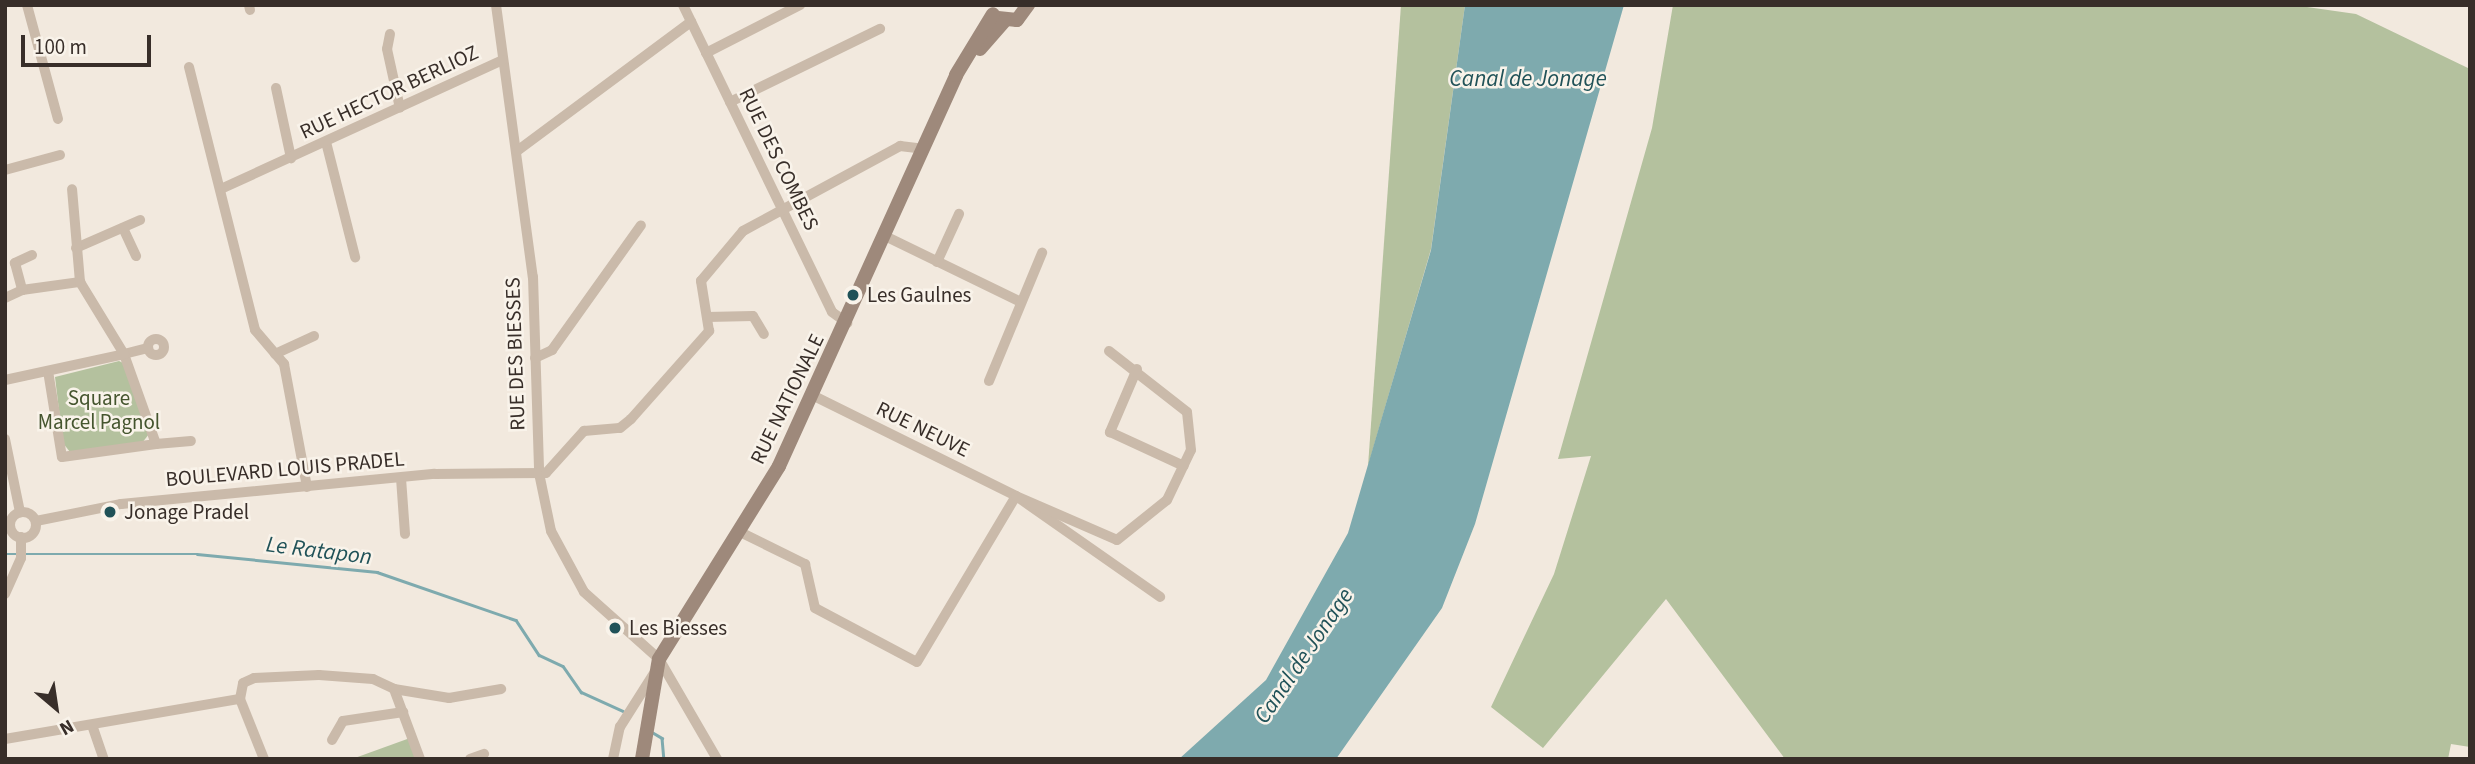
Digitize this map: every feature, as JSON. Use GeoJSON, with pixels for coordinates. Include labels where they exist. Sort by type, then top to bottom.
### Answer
{"type":"FeatureCollection","features":[{"type":"Feature","properties":{"kind":"main road"},"geometry":{"type":"LineString","coordinates":[[996,13],[1021,18],[1028,5]]}},
{"type":"Feature","properties":{"kind":"main road","name":"RUE NATIONALE"},"geometry":{"type":"LineString","coordinates":[[642,759],[658,664],[738,531],[814,396],[930,134],[996,13]]}},
{"type":"Feature","properties":{"kind":"street"},"geometry":{"type":"LineString","coordinates":[[27,5],[58,119]]}},
{"type":"Feature","properties":{"kind":"street","name":"RUE DES BIESSES"},"geometry":{"type":"LineString","coordinates":[[495,5],[517,150],[535,358],[538,473],[551,531],[574,578],[658,664],[717,759]]}},
{"type":"Feature","properties":{"kind":"street"},"geometry":{"type":"LineString","coordinates":[[706,53],[800,5]]}},
{"type":"Feature","properties":{"kind":"street","name":"RUE DES COMBES"},"geometry":{"type":"LineString","coordinates":[[685,6],[832,312],[847,323]]}},
{"type":"Feature","properties":{"kind":"street"},"geometry":{"type":"LineString","coordinates":[[517,150],[691,22]]}},
{"type":"Feature","properties":{"kind":"street"},"geometry":{"type":"LineString","coordinates":[[730,102],[880,29]]}},
{"type":"Feature","properties":{"kind":"street"},"geometry":{"type":"LineString","coordinates":[[390,34],[387,49],[400,108]]}},
{"type":"Feature","properties":{"kind":"street","name":"RUE HECTOR BERLIOZ"},"geometry":{"type":"LineString","coordinates":[[223,188],[502,60]]}},
{"type":"Feature","properties":{"kind":"street"},"geometry":{"type":"LineString","coordinates":[[189,67],[223,188],[255,330],[284,364],[307,486]]}},
{"type":"Feature","properties":{"kind":"street","name":"RUE HECTOR BERLIOZ"},"geometry":{"type":"LineString","coordinates":[[275,88],[291,158]]}},
{"type":"Feature","properties":{"kind":"street"},"geometry":{"type":"LineString","coordinates":[[326,142],[355,257]]}},
{"type":"Feature","properties":{"kind":"street"},"geometry":{"type":"LineString","coordinates":[[538,473],[553,469],[584,432],[620,428],[631,419],[709,331],[701,281],[743,230],[900,146],[923,149]]}},
{"type":"Feature","properties":{"kind":"street"},"geometry":{"type":"LineString","coordinates":[[5,170],[60,155]]}},
{"type":"Feature","properties":{"kind":"street"},"geometry":{"type":"LineString","coordinates":[[72,189],[80,282],[124,354],[156,444]]}},
{"type":"Feature","properties":{"kind":"street"},"geometry":{"type":"LineString","coordinates":[[937,262],[959,214]]}},
{"type":"Feature","properties":{"kind":"street"},"geometry":{"type":"LineString","coordinates":[[76,248],[140,220]]}},
{"type":"Feature","properties":{"kind":"street"},"geometry":{"type":"LineString","coordinates":[[535,358],[552,350],[641,225]]}},
{"type":"Feature","properties":{"kind":"street"},"geometry":{"type":"LineString","coordinates":[[123,228],[136,256]]}},
{"type":"Feature","properties":{"kind":"street"},"geometry":{"type":"LineString","coordinates":[[885,236],[1021,302]]}},
{"type":"Feature","properties":{"kind":"street"},"geometry":{"type":"LineString","coordinates":[[989,382],[1042,253]]}},
{"type":"Feature","properties":{"kind":"street"},"geometry":{"type":"LineString","coordinates":[[22,290],[15,263],[32,255]]}},
{"type":"Feature","properties":{"kind":"street"},"geometry":{"type":"LineString","coordinates":[[5,298],[22,290],[80,282]]}},
{"type":"Feature","properties":{"kind":"street"},"geometry":{"type":"LineString","coordinates":[[707,317],[753,316],[764,334]]}},
{"type":"Feature","properties":{"kind":"street"},"geometry":{"type":"LineString","coordinates":[[275,354],[314,336]]}},
{"type":"Feature","properties":{"kind":"street"},"geometry":{"type":"LineString","coordinates":[[5,380],[148,348]]}},
{"type":"Feature","properties":{"kind":"street"},"geometry":{"type":"LineString","coordinates":[[1109,351],[1137,369],[1186,412],[1193,437],[1184,466],[1110,432],[1137,369]]}},
{"type":"Feature","properties":{"kind":"street"},"geometry":{"type":"LineString","coordinates":[[48,371],[62,457],[191,441]]}},
{"type":"Feature","properties":{"kind":"street","name":"RUE NEUVE"},"geometry":{"type":"LineString","coordinates":[[814,396],[1016,496],[1059,513],[1065,522],[1117,540],[1167,500],[1184,466]]}},
{"type":"Feature","properties":{"kind":"street"},"geometry":{"type":"LineString","coordinates":[[5,439],[20,512],[8,530],[22,542]]}},
{"type":"Feature","properties":{"kind":"street","name":"BOULEVARD LOUIS PRADEL"},"geometry":{"type":"LineString","coordinates":[[36,521],[121,505],[307,486],[401,478],[538,473]]}},
{"type":"Feature","properties":{"kind":"street"},"geometry":{"type":"LineString","coordinates":[[401,478],[405,534]]}},
{"type":"Feature","properties":{"kind":"street"},"geometry":{"type":"LineString","coordinates":[[738,531],[805,564],[815,608],[917,662],[1016,496]]}},
{"type":"Feature","properties":{"kind":"street","name":"RUE NEUVE"},"geometry":{"type":"LineString","coordinates":[[1016,496],[1120,575],[1160,597]]}},
{"type":"Feature","properties":{"kind":"street"},"geometry":{"type":"LineString","coordinates":[[5,594],[21,558],[22,542],[33,533],[36,521],[20,512]]}},
{"type":"Feature","properties":{"kind":"street","name":"RUE NATIONALE"},"geometry":{"type":"LineString","coordinates":[[613,759],[629,707],[658,664]]}},
{"type":"Feature","properties":{"kind":"street"},"geometry":{"type":"LineString","coordinates":[[264,759],[240,699],[243,683],[254,678],[319,675],[373,679],[394,688],[449,698],[501,689]]}},
{"type":"Feature","properties":{"kind":"street"},"geometry":{"type":"LineString","coordinates":[[394,688],[420,759]]}},
{"type":"Feature","properties":{"kind":"street"},"geometry":{"type":"LineString","coordinates":[[5,739],[240,699]]}},
{"type":"Feature","properties":{"kind":"street"},"geometry":{"type":"LineString","coordinates":[[332,740],[343,721],[403,712]]}},
{"type":"Feature","properties":{"kind":"street"},"geometry":{"type":"LineString","coordinates":[[92,725],[104,759]]}},
{"type":"Feature","properties":{"kind":"street"},"geometry":{"type":"LineString","coordinates":[[470,759],[484,754]]}},
{"type":"Feature","properties":{"kind":"green space"},"geometry":{"type":"Polygon","coordinates":[[[1401,5],[1465,5],[1431,249],[1368,466],[1401,5]]]}},
{"type":"Feature","properties":{"kind":"green space"},"geometry":{"type":"Polygon","coordinates":[[[1673,5],[2293,5],[2356,14],[2470,69],[2470,747],[2451,744],[2448,759],[1785,759],[1666,599],[1543,748],[1491,707],[1554,574],[1591,456],[1558,459],[1652,128],[1673,5]]]}},
{"type":"Feature","properties":{"kind":"green space","name":"Square Marcel Pagnol"},"geometry":{"type":"Polygon","coordinates":[[[119,361],[125,364],[149,434],[142,443],[70,452],[63,443],[55,377],[119,361]]]}},
{"type":"Feature","properties":{"kind":"green space"},"geometry":{"type":"Polygon","coordinates":[[[410,738],[418,759],[352,759],[410,738]]]}},
{"type":"Feature","properties":{"kind":"water","name":"Canal de Jonage"},"geometry":{"type":"Polygon","coordinates":[[[1465,5],[1624,5],[1475,524],[1442,608],[1336,759],[1179,759],[1266,680],[1348,533],[1431,250],[1465,5]]]}},
{"type":"Feature","properties":{"kind":"waterway","name":"Le Ratapon"},"geometry":{"type":"LineString","coordinates":[[5,554],[197,554],[377,572],[516,620],[539,655],[563,666],[581,692],[623,711]]}},
{"type":"Feature","properties":{"kind":"waterway","name":"Le Ratapon"},"geometry":{"type":"LineString","coordinates":[[652,732],[662,738],[664,759]]}},
{"type":"Feature","properties":{"kind":"place","name":"Les Gaulnes"},"geometry":{"type":"Point","coordinates":[853,295]}},
{"type":"Feature","properties":{"kind":"place","name":"Jonage Pradel"},"geometry":{"type":"Point","coordinates":[110,512]}},
{"type":"Feature","properties":{"kind":"place","name":"Les Biesses"},"geometry":{"type":"Point","coordinates":[615,628]}}]}
